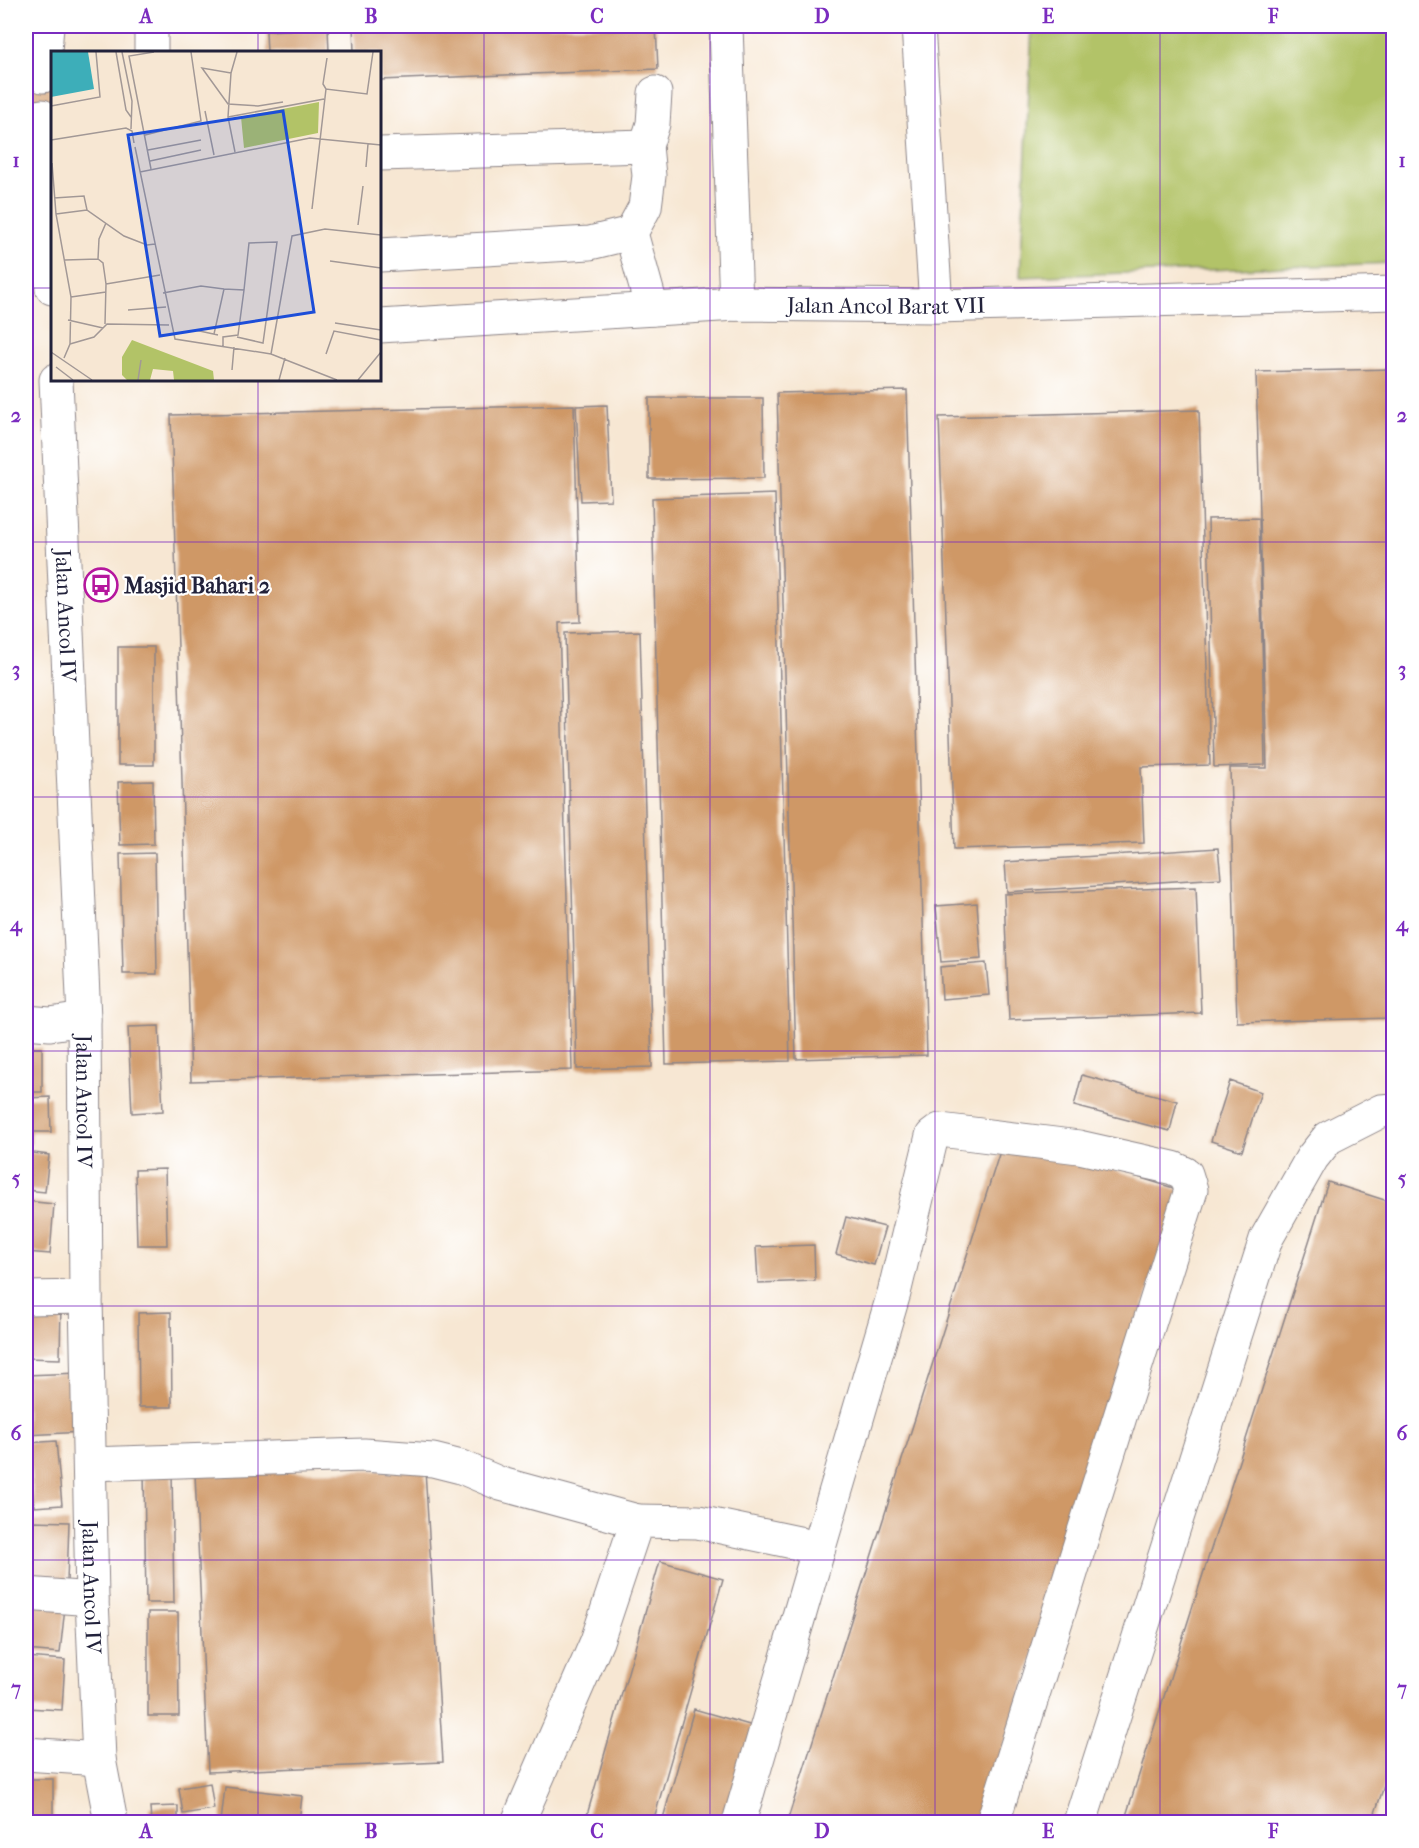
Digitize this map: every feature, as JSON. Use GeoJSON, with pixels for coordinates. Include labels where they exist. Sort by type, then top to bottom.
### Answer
{"type":"FeatureCollection","features":[{"type":"Feature","properties":{"kind":"street"},"geometry":{"type":"LineString","coordinates":[[43,76],[47,26]]}},
{"type":"Feature","properties":{"kind":"street"},"geometry":{"type":"LineString","coordinates":[[151,26],[152,51]]}},
{"type":"Feature","properties":{"kind":"street"},"geometry":{"type":"LineString","coordinates":[[726,26],[736,304]]}},
{"type":"Feature","properties":{"kind":"street"},"geometry":{"type":"LineString","coordinates":[[918,26],[936,306]]}},
{"type":"Feature","properties":{"kind":"street"},"geometry":{"type":"LineString","coordinates":[[652,309],[631,233],[645,207],[649,176],[646,146],[653,124],[656,93]]}},
{"type":"Feature","properties":{"kind":"street"},"geometry":{"type":"LineString","coordinates":[[42,116],[51,271]]}},
{"type":"Feature","properties":{"kind":"street"},"geometry":{"type":"LineString","coordinates":[[381,154],[646,146]]}},
{"type":"Feature","properties":{"kind":"street"},"geometry":{"type":"LineString","coordinates":[[381,255],[590,243],[631,233]]}},
{"type":"Feature","properties":{"kind":"street","name":"Jalan Ancol Barat VII"},"geometry":{"type":"LineString","coordinates":[[381,326],[736,304],[936,306],[1394,293]]}},
{"type":"Feature","properties":{"kind":"street","name":"Jalan Ancol IV"},"geometry":{"type":"LineString","coordinates":[[56,381],[84,1019],[86,1297],[92,1599],[99,1759],[111,1822]]}},
{"type":"Feature","properties":{"kind":"street"},"geometry":{"type":"LineString","coordinates":[[26,1022],[50,1024],[84,1019]]}},
{"type":"Feature","properties":{"kind":"street"},"geometry":{"type":"LineString","coordinates":[[1080,1822],[1266,1239],[1312,1158],[1328,1138],[1381,1111],[1394,1110]]}},
{"type":"Feature","properties":{"kind":"street"},"geometry":{"type":"LineString","coordinates":[[738,1822],[894,1293],[932,1136],[940,1130],[1079,1147],[1173,1168],[1186,1174],[1191,1190],[993,1822]]}},
{"type":"Feature","properties":{"kind":"street"},"geometry":{"type":"LineString","coordinates":[[26,1298],[86,1297]]}},
{"type":"Feature","properties":{"kind":"street"},"geometry":{"type":"LineString","coordinates":[[90,1464],[364,1455],[433,1460],[461,1467],[501,1484],[637,1521],[698,1522],[798,1543],[818,1551]]}},
{"type":"Feature","properties":{"kind":"street"},"geometry":{"type":"LineString","coordinates":[[518,1822],[597,1641],[637,1521]]}},
{"type":"Feature","properties":{"kind":"street"},"geometry":{"type":"LineString","coordinates":[[26,1594],[92,1599]]}},
{"type":"Feature","properties":{"kind":"street"},"geometry":{"type":"LineString","coordinates":[[26,1754],[99,1759]]}},
{"type":"Feature","properties":{"kind":"green space"},"geometry":{"type":"Polygon","coordinates":[[[1032,26],[1393,26],[1393,263],[1020,277],[1032,26]]]}},
{"type":"Feature","properties":{"kind":"building"},"geometry":{"type":"Polygon","coordinates":[[[353,26],[656,26],[658,69],[381,80],[381,51],[354,51],[353,26]]]}},
{"type":"Feature","properties":{"kind":"building"},"geometry":{"type":"Polygon","coordinates":[[[328,28],[329,51],[267,51],[266,31],[328,28]]]}},
{"type":"Feature","properties":{"kind":"building"},"geometry":{"type":"Polygon","coordinates":[[[51,76],[51,116],[26,116],[26,77],[51,76]]]}},
{"type":"Feature","properties":{"kind":"building"},"geometry":{"type":"Polygon","coordinates":[[[1394,369],[1394,1018],[1237,1022],[1230,768],[1267,768],[1256,372],[1394,369]]]}},
{"type":"Feature","properties":{"kind":"building"},"geometry":{"type":"Polygon","coordinates":[[[907,390],[927,1055],[796,1059],[777,393],[907,390]]]}},
{"type":"Feature","properties":{"kind":"building"},"geometry":{"type":"Polygon","coordinates":[[[649,398],[763,398],[764,478],[649,479],[649,398]]]}},
{"type":"Feature","properties":{"kind":"building"},"geometry":{"type":"Polygon","coordinates":[[[574,405],[580,622],[559,623],[572,1070],[191,1081],[171,415],[574,405]]]}},
{"type":"Feature","properties":{"kind":"building"},"geometry":{"type":"Polygon","coordinates":[[[607,405],[611,500],[581,501],[576,406],[607,405]]]}},
{"type":"Feature","properties":{"kind":"building"},"geometry":{"type":"Polygon","coordinates":[[[1199,410],[1210,765],[1141,767],[1144,843],[954,849],[939,417],[1199,410]]]}},
{"type":"Feature","properties":{"kind":"building"},"geometry":{"type":"Polygon","coordinates":[[[775,494],[790,1061],[666,1064],[652,498],[775,494]]]}},
{"type":"Feature","properties":{"kind":"building"},"geometry":{"type":"Polygon","coordinates":[[[1259,518],[1265,765],[1214,767],[1208,519],[1259,518]]]}},
{"type":"Feature","properties":{"kind":"building"},"geometry":{"type":"Polygon","coordinates":[[[640,631],[652,1067],[577,1069],[565,633],[640,631]]]}},
{"type":"Feature","properties":{"kind":"building"},"geometry":{"type":"Polygon","coordinates":[[[118,647],[154,647],[154,765],[118,765],[118,647]]]}},
{"type":"Feature","properties":{"kind":"building"},"geometry":{"type":"Polygon","coordinates":[[[153,781],[154,844],[120,845],[118,782],[153,781]]]}},
{"type":"Feature","properties":{"kind":"building"},"geometry":{"type":"Polygon","coordinates":[[[1218,848],[1221,878],[1007,892],[1005,862],[1218,848]]]}},
{"type":"Feature","properties":{"kind":"building"},"geometry":{"type":"Polygon","coordinates":[[[155,853],[157,974],[123,974],[120,854],[155,853]]]}},
{"type":"Feature","properties":{"kind":"building"},"geometry":{"type":"Polygon","coordinates":[[[1196,887],[1201,1013],[1009,1020],[1004,894],[1196,887]]]}},
{"type":"Feature","properties":{"kind":"building"},"geometry":{"type":"Polygon","coordinates":[[[977,903],[981,959],[941,962],[936,906],[977,903]]]}},
{"type":"Feature","properties":{"kind":"building"},"geometry":{"type":"Polygon","coordinates":[[[986,963],[989,995],[942,999],[940,967],[986,963]]]}},
{"type":"Feature","properties":{"kind":"building"},"geometry":{"type":"Polygon","coordinates":[[[159,1026],[163,1111],[132,1113],[128,1027],[159,1026]]]}},
{"type":"Feature","properties":{"kind":"building"},"geometry":{"type":"Polygon","coordinates":[[[26,1048],[42,1048],[42,1092],[26,1092],[26,1048]]]}},
{"type":"Feature","properties":{"kind":"building"},"geometry":{"type":"Polygon","coordinates":[[[1082,1075],[1177,1101],[1170,1131],[1074,1106],[1082,1075]]]}},
{"type":"Feature","properties":{"kind":"building"},"geometry":{"type":"Polygon","coordinates":[[[1230,1081],[1261,1092],[1242,1151],[1211,1141],[1230,1081]]]}},
{"type":"Feature","properties":{"kind":"building"},"geometry":{"type":"Polygon","coordinates":[[[50,1097],[51,1132],[31,1132],[31,1144],[26,1144],[26,1098],[50,1097]]]}},
{"type":"Feature","properties":{"kind":"building"},"geometry":{"type":"Polygon","coordinates":[[[1001,1148],[1092,1163],[1180,1190],[981,1822],[787,1822],[1001,1148]]]}},
{"type":"Feature","properties":{"kind":"building"},"geometry":{"type":"Polygon","coordinates":[[[26,1152],[49,1155],[45,1192],[26,1190],[26,1152]]]}},
{"type":"Feature","properties":{"kind":"building"},"geometry":{"type":"Polygon","coordinates":[[[165,1169],[167,1245],[137,1245],[135,1170],[165,1169]]]}},
{"type":"Feature","properties":{"kind":"building"},"geometry":{"type":"Polygon","coordinates":[[[1328,1182],[1394,1203],[1394,1756],[1372,1822],[1124,1822],[1328,1182]]]}},
{"type":"Feature","properties":{"kind":"building"},"geometry":{"type":"Polygon","coordinates":[[[26,1201],[54,1204],[50,1254],[26,1252],[26,1201]]]}},
{"type":"Feature","properties":{"kind":"building"},"geometry":{"type":"Polygon","coordinates":[[[846,1217],[885,1227],[874,1265],[836,1254],[846,1217]]]}},
{"type":"Feature","properties":{"kind":"building"},"geometry":{"type":"Polygon","coordinates":[[[814,1245],[815,1281],[758,1283],[756,1247],[814,1245]]]}},
{"type":"Feature","properties":{"kind":"building"},"geometry":{"type":"Polygon","coordinates":[[[26,1302],[61,1302],[60,1359],[26,1358],[26,1302]]]}},
{"type":"Feature","properties":{"kind":"building"},"geometry":{"type":"Polygon","coordinates":[[[171,1312],[172,1407],[139,1407],[138,1313],[171,1312]]]}},
{"type":"Feature","properties":{"kind":"building"},"geometry":{"type":"Polygon","coordinates":[[[80,1373],[83,1432],[26,1435],[26,1375],[80,1373]]]}},
{"type":"Feature","properties":{"kind":"building"},"geometry":{"type":"Polygon","coordinates":[[[56,1441],[62,1505],[34,1507],[28,1443],[56,1441]]]}},
{"type":"Feature","properties":{"kind":"building"},"geometry":{"type":"Polygon","coordinates":[[[144,1470],[172,1470],[174,1603],[146,1603],[144,1470]]]}},
{"type":"Feature","properties":{"kind":"building"},"geometry":{"type":"Polygon","coordinates":[[[425,1470],[443,1762],[208,1772],[195,1473],[425,1470]]]}},
{"type":"Feature","properties":{"kind":"building"},"geometry":{"type":"Polygon","coordinates":[[[32,1521],[69,1522],[67,1582],[29,1581],[32,1521]]]}},
{"type":"Feature","properties":{"kind":"building"},"geometry":{"type":"Polygon","coordinates":[[[660,1561],[723,1579],[653,1822],[585,1822],[660,1561]]]}},
{"type":"Feature","properties":{"kind":"building"},"geometry":{"type":"Polygon","coordinates":[[[26,1603],[65,1607],[60,1653],[26,1650],[26,1603]]]}},
{"type":"Feature","properties":{"kind":"building"},"geometry":{"type":"Polygon","coordinates":[[[148,1612],[178,1612],[179,1716],[148,1716],[148,1612]]]}},
{"type":"Feature","properties":{"kind":"building"},"geometry":{"type":"Polygon","coordinates":[[[26,1657],[65,1660],[62,1710],[26,1708],[26,1657]]]}},
{"type":"Feature","properties":{"kind":"building"},"geometry":{"type":"Polygon","coordinates":[[[694,1709],[760,1728],[733,1822],[662,1822],[694,1709]]]}},
{"type":"Feature","properties":{"kind":"building"},"geometry":{"type":"Polygon","coordinates":[[[26,1779],[53,1779],[53,1822],[26,1822],[26,1779]]]}},
{"type":"Feature","properties":{"kind":"building"},"geometry":{"type":"Polygon","coordinates":[[[210,1783],[214,1809],[183,1814],[179,1788],[210,1783]]]}},
{"type":"Feature","properties":{"kind":"building"},"geometry":{"type":"Polygon","coordinates":[[[225,1787],[302,1796],[299,1822],[221,1822],[225,1787]]]}},
{"type":"Feature","properties":{"kind":"building"},"geometry":{"type":"Polygon","coordinates":[[[178,1806],[178,1822],[151,1822],[150,1807],[178,1806]]]}},
{"type":"Feature","properties":{"kind":"place","name":"Masjid Bahari 2"},"geometry":{"type":"Point","coordinates":[101,585]}}]}
